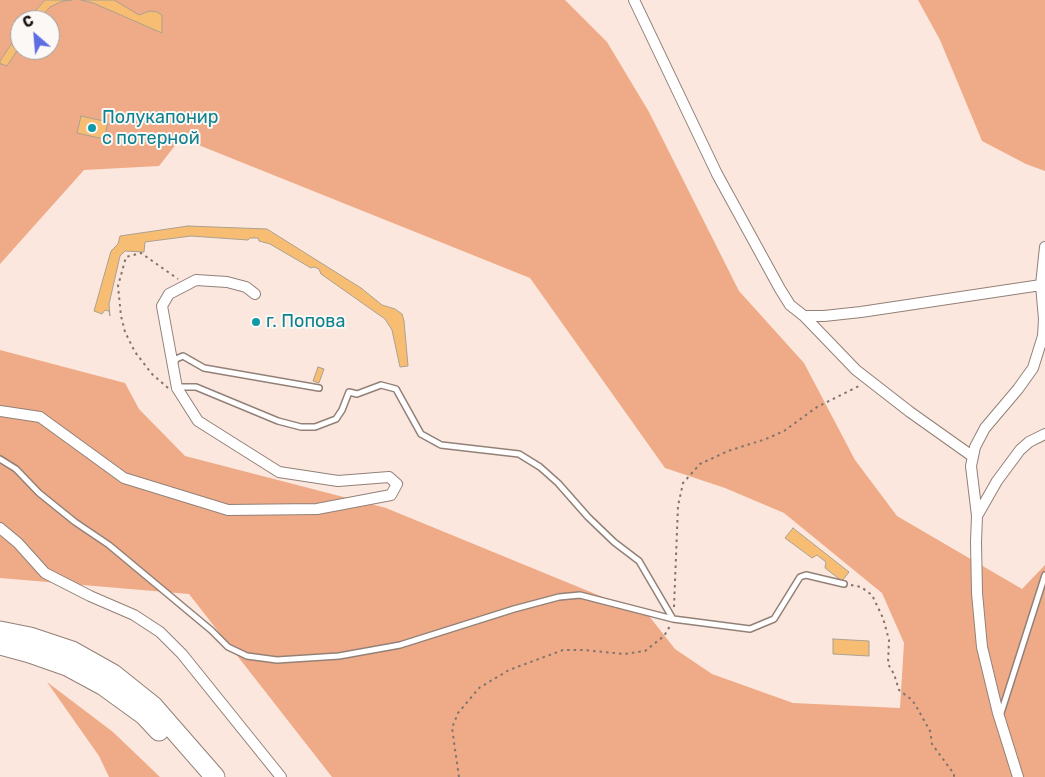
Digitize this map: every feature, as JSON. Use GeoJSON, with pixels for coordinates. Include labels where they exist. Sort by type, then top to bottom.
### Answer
{"type":"FeatureCollection","features":[{"type":"Feature","properties":{"kind":"highway"},"geometry":{"type":"LineString","coordinates":[[0,630],[72,651],[113,674],[153,706],[215,777]]}},
{"type":"Feature","properties":{"kind":"highway"},"geometry":{"type":"LineString","coordinates":[[0,645],[67,666],[104,686],[144,715],[199,777]]}},
{"type":"Feature","properties":{"kind":"street"},"geometry":{"type":"LineString","coordinates":[[634,0],[717,174],[790,304],[856,370],[972,456]]}},
{"type":"Feature","properties":{"kind":"street"},"geometry":{"type":"LineString","coordinates":[[1018,777],[1000,720],[982,647],[977,593],[977,516],[972,482],[972,456],[985,428],[1033,368],[1043,336],[1044,319],[1041,285],[1045,247]]}},
{"type":"Feature","properties":{"kind":"street"},"geometry":{"type":"LineString","coordinates":[[0,411],[40,417],[124,478],[228,510],[317,509],[391,496],[397,484],[389,477],[338,481],[279,472],[198,421],[177,388],[162,306],[169,294],[196,280],[227,282],[246,287],[255,294]]}},
{"type":"Feature","properties":{"kind":"street"},"geometry":{"type":"LineString","coordinates":[[804,316],[861,312],[1041,285]]}},
{"type":"Feature","properties":{"kind":"street"},"geometry":{"type":"LineString","coordinates":[[977,516],[1014,457],[1024,445],[1044,432]]}},
{"type":"Feature","properties":{"kind":"street"},"geometry":{"type":"LineString","coordinates":[[0,528],[18,543],[45,573],[134,616],[160,632],[182,654],[280,777]]}},
{"type":"Feature","properties":{"kind":"lane"},"geometry":{"type":"LineString","coordinates":[[172,368],[176,359],[183,356],[204,368],[319,388]]}},
{"type":"Feature","properties":{"kind":"lane"},"geometry":{"type":"LineString","coordinates":[[177,388],[196,387],[278,421],[301,427],[315,427],[336,419],[342,410],[349,392],[357,394],[381,385],[396,388],[421,434],[441,445],[519,454],[540,467],[558,483],[588,517],[614,542],[639,560],[673,619]]}},
{"type":"Feature","properties":{"kind":"lane"},"geometry":{"type":"LineString","coordinates":[[0,460],[16,470],[39,493],[75,522],[109,545],[211,630],[228,647],[247,656],[277,660],[339,656],[400,645],[514,609],[560,597],[580,595],[673,619],[750,629],[774,619],[800,577],[806,575],[844,584]]}},
{"type":"Feature","properties":{"kind":"lane"},"geometry":{"type":"LineString","coordinates":[[1000,720],[1004,702],[1045,576]]}},
{"type":"Feature","properties":{"kind":"path"},"geometry":{"type":"LineString","coordinates":[[177,388],[170,390],[164,386],[135,352],[125,332],[121,316],[118,286],[126,257],[142,253],[186,285]]}},
{"type":"Feature","properties":{"kind":"path"},"geometry":{"type":"LineString","coordinates":[[459,777],[452,728],[458,713],[479,688],[509,670],[563,650],[624,654],[645,651],[664,636],[673,619],[678,506],[683,483],[700,464],[728,451],[784,431],[817,407],[870,380]]}},
{"type":"Feature","properties":{"kind":"path"},"geometry":{"type":"LineString","coordinates":[[844,584],[861,587],[872,595],[883,618],[889,640],[888,664],[894,674],[898,690],[912,700],[916,706],[930,731],[932,744],[954,774],[954,777]]}},
{"type":"Feature","properties":{"kind":"shaded area"},"geometry":{"type":"Polygon","coordinates":[[[0,0],[565,0],[607,42],[649,112],[739,291],[804,363],[855,460],[897,516],[1022,589],[1045,565],[1045,777],[332,777],[189,594],[0,578],[0,350],[125,383],[139,409],[185,456],[386,508],[649,616],[675,649],[712,674],[793,703],[900,708],[904,643],[882,593],[784,513],[725,488],[665,468],[530,278],[181,138],[159,166],[84,170],[0,264],[0,0]]]}},
{"type":"Feature","properties":{"kind":"shaded area"},"geometry":{"type":"Polygon","coordinates":[[[918,0],[1045,0],[1045,171],[1026,164],[982,141],[940,40],[918,0]]]}},
{"type":"Feature","properties":{"kind":"shaded area"},"geometry":{"type":"Polygon","coordinates":[[[47,682],[113,732],[160,777],[109,777],[99,756],[47,682]]]}},
{"type":"Feature","properties":{"kind":"building"},"geometry":{"type":"Polygon","coordinates":[[[45,0],[72,0],[63,1],[47,10],[36,10],[45,0]]]}},
{"type":"Feature","properties":{"kind":"building"},"geometry":{"type":"Polygon","coordinates":[[[81,0],[114,0],[139,15],[150,11],[157,12],[162,15],[162,33],[93,3],[81,0]]]}},
{"type":"Feature","properties":{"kind":"building"},"geometry":{"type":"Polygon","coordinates":[[[10,46],[11,60],[7,66],[0,64],[10,46]]]}},
{"type":"Feature","properties":{"kind":"building","name":"Полукапонир с потерной"},"geometry":{"type":"Polygon","coordinates":[[[81,116],[108,122],[104,139],[77,133],[81,116]]]}},
{"type":"Feature","properties":{"kind":"building"},"geometry":{"type":"Polygon","coordinates":[[[188,226],[267,229],[361,288],[382,305],[395,309],[402,314],[404,321],[408,366],[400,367],[392,330],[385,319],[321,274],[319,269],[311,268],[270,244],[259,241],[258,238],[250,238],[248,240],[191,236],[145,242],[144,252],[125,251],[120,256],[109,304],[110,316],[109,311],[105,310],[102,314],[94,311],[111,251],[118,244],[120,236],[188,226]]]}},
{"type":"Feature","properties":{"kind":"building"},"geometry":{"type":"Polygon","coordinates":[[[318,367],[324,369],[319,383],[313,381],[318,367]]]}},
{"type":"Feature","properties":{"kind":"building"},"geometry":{"type":"Polygon","coordinates":[[[793,528],[849,572],[842,581],[825,568],[826,562],[817,555],[812,558],[785,538],[793,528]]]}},
{"type":"Feature","properties":{"kind":"building"},"geometry":{"type":"Polygon","coordinates":[[[833,639],[869,641],[869,656],[833,654],[833,639]]]}},
{"type":"Feature","properties":{"kind":"place","name":"Полукапонир с потерной"},"geometry":{"type":"Point","coordinates":[92,128]}},
{"type":"Feature","properties":{"kind":"place","name":"г. Попова"},"geometry":{"type":"Point","coordinates":[256,322]}}]}
